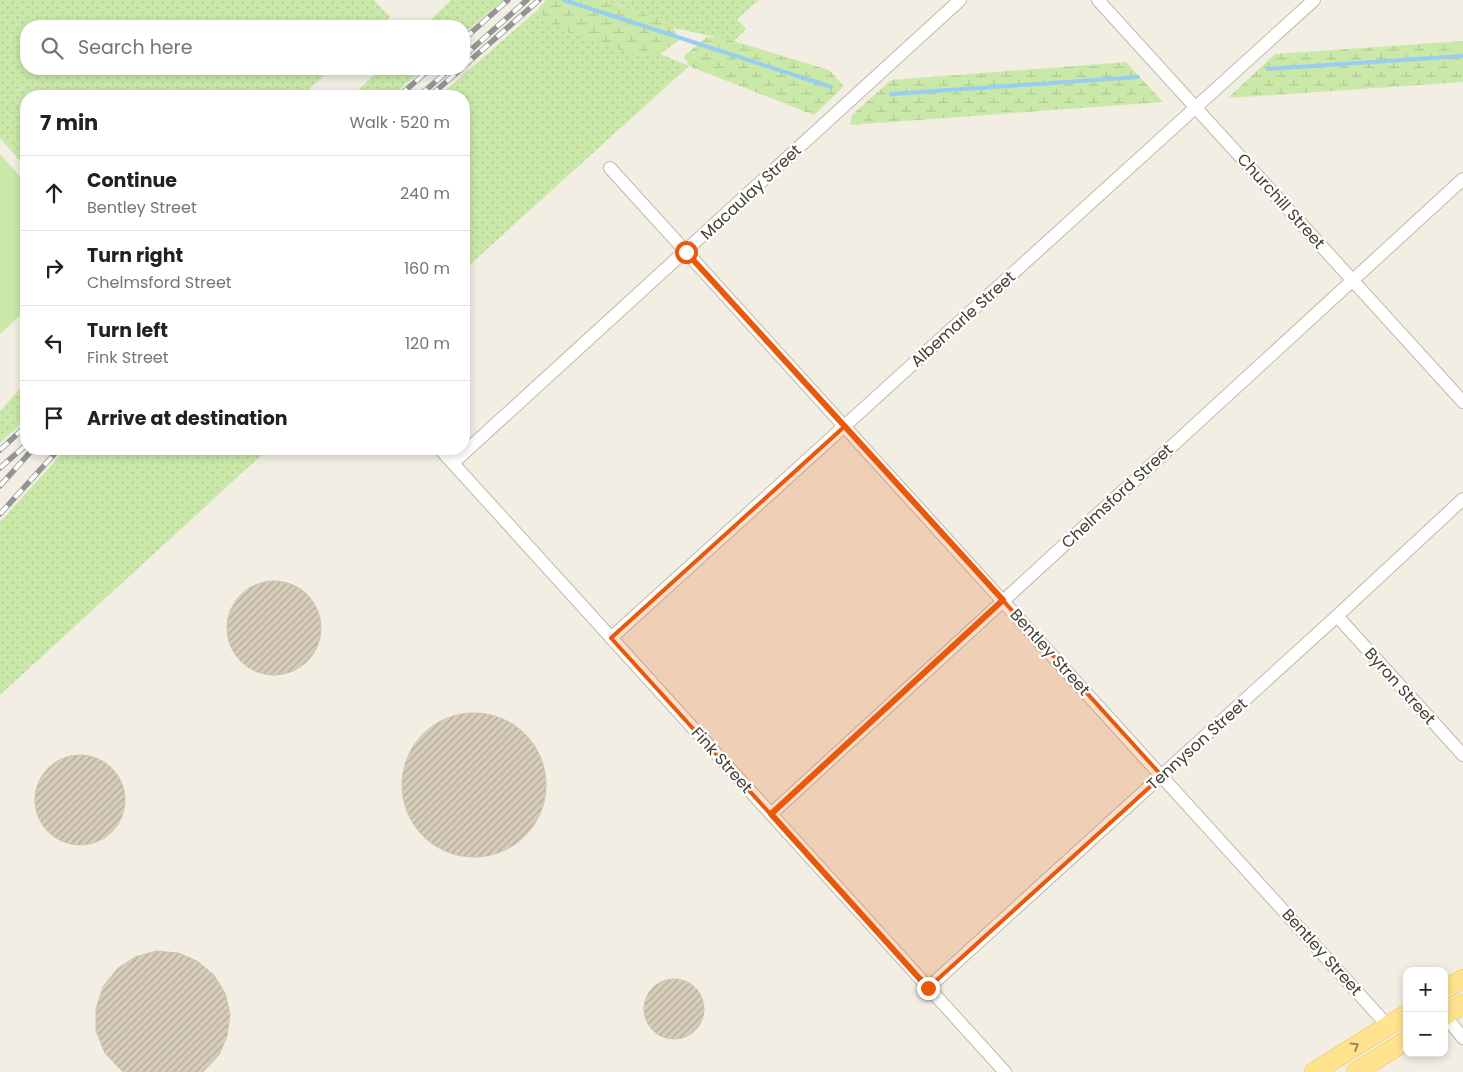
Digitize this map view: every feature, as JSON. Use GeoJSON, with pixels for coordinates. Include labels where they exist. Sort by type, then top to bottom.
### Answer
{"type":"FeatureCollection","features":[{"type":"Feature","properties":{"kind":"main road"},"geometry":{"type":"LineString","coordinates":[[1448,987],[1463,978]]}},
{"type":"Feature","properties":{"kind":"main road"},"geometry":{"type":"LineString","coordinates":[[1448,1013],[1463,1004]]}},
{"type":"Feature","properties":{"kind":"main road"},"geometry":{"type":"LineString","coordinates":[[1314,1072],[1403,1017]]}},
{"type":"Feature","properties":{"kind":"main road"},"geometry":{"type":"LineString","coordinates":[[1356,1072],[1403,1043]]}},
{"type":"Feature","properties":{"kind":"street","name":"Macaulay Street"},"geometry":{"type":"LineString","coordinates":[[470,448],[960,0]]}},
{"type":"Feature","properties":{"kind":"street","name":"Churchill Street"},"geometry":{"type":"LineString","coordinates":[[1098,0],[1463,402]]}},
{"type":"Feature","properties":{"kind":"street","name":"Albemarle Street"},"geometry":{"type":"LineString","coordinates":[[611,638],[1314,0]]}},
{"type":"Feature","properties":{"kind":"street","name":"Bentley Street"},"geometry":{"type":"LineString","coordinates":[[610,168],[1388,1026]]}},
{"type":"Feature","properties":{"kind":"street","name":"Chelmsford Street"},"geometry":{"type":"LineString","coordinates":[[771,814],[1463,179]]}},
{"type":"Feature","properties":{"kind":"street","name":"Fink Street"},"geometry":{"type":"LineString","coordinates":[[446,455],[1005,1072]]}},
{"type":"Feature","properties":{"kind":"street","name":"Macaulay Street"},"geometry":{"type":"LineString","coordinates":[[453,463],[462,455]]}},
{"type":"Feature","properties":{"kind":"street","name":"Tennyson Street"},"geometry":{"type":"LineString","coordinates":[[928,988],[1338,616],[1463,498]]}},
{"type":"Feature","properties":{"kind":"street","name":"Byron Street"},"geometry":{"type":"LineString","coordinates":[[1338,616],[1463,755]]}},
{"type":"Feature","properties":{"kind":"street"},"geometry":{"type":"LineString","coordinates":[[1448,1021],[1463,1038]]}},
{"type":"Feature","properties":{"kind":"highlighted area"},"geometry":{"type":"Polygon","coordinates":[[[845,426],[1162,776],[928,988],[611,638],[845,426]]]}},
{"type":"Feature","properties":{"kind":"green space"},"geometry":{"type":"Polygon","coordinates":[[[0,0],[374,0],[390,17],[386,20],[20,20],[20,75],[325,75],[308,90],[20,90],[20,160],[0,138],[0,0]]]}},
{"type":"Feature","properties":{"kind":"green space"},"geometry":{"type":"Polygon","coordinates":[[[451,0],[503,0],[470,29],[470,20],[430,20],[451,0]]]}},
{"type":"Feature","properties":{"kind":"green space"},"geometry":{"type":"Polygon","coordinates":[[[546,0],[603,0],[665,21],[674,28],[679,40],[660,54],[630,53],[574,35],[546,21],[539,8],[546,0]]]}},
{"type":"Feature","properties":{"kind":"green space"},"geometry":{"type":"Polygon","coordinates":[[[603,0],[759,0],[737,19],[746,29],[734,41],[674,28],[665,21],[603,0]]]}},
{"type":"Feature","properties":{"kind":"green space"},"geometry":{"type":"Polygon","coordinates":[[[542,6],[689,66],[470,265],[470,90],[446,90],[463,75],[470,75],[470,69],[542,6]]]}},
{"type":"Feature","properties":{"kind":"green space"},"geometry":{"type":"Polygon","coordinates":[[[707,37],[720,37],[829,70],[844,86],[814,115],[689,66],[684,56],[707,37]]]}},
{"type":"Feature","properties":{"kind":"green space"},"geometry":{"type":"Polygon","coordinates":[[[1463,41],[1463,82],[1228,98],[1275,54],[1463,41]]]}},
{"type":"Feature","properties":{"kind":"green space"},"geometry":{"type":"Polygon","coordinates":[[[1126,62],[1163,102],[850,125],[852,115],[891,80],[1126,62]]]}},
{"type":"Feature","properties":{"kind":"green space"},"geometry":{"type":"Polygon","coordinates":[[[374,75],[416,75],[399,90],[358,90],[374,75]]]}},
{"type":"Feature","properties":{"kind":"green space"},"geometry":{"type":"Polygon","coordinates":[[[0,154],[20,176],[20,316],[0,334],[0,154]]]}},
{"type":"Feature","properties":{"kind":"green space"},"geometry":{"type":"Polygon","coordinates":[[[20,389],[20,425],[0,443],[0,411],[20,389]]]}},
{"type":"Feature","properties":{"kind":"green space"},"geometry":{"type":"Polygon","coordinates":[[[61,455],[261,455],[0,695],[0,522],[61,455]]]}},
{"type":"Feature","properties":{"kind":"building"},"geometry":{"type":"Polygon","coordinates":[[[274,581],[292,585],[307,595],[317,610],[321,628],[317,646],[307,661],[292,671],[274,675],[256,671],[241,661],[231,646],[227,628],[231,610],[241,595],[256,585],[274,581]]]}},
{"type":"Feature","properties":{"kind":"building"},"geometry":{"type":"Polygon","coordinates":[[[474,713],[501,719],[514,725],[525,734],[534,745],[540,758],[546,785],[540,812],[534,825],[525,836],[514,845],[501,851],[474,857],[447,851],[434,845],[423,836],[414,825],[408,812],[402,785],[408,758],[414,745],[423,734],[434,725],[447,719],[474,713]]]}},
{"type":"Feature","properties":{"kind":"building"},"geometry":{"type":"Polygon","coordinates":[[[80,755],[97,758],[112,768],[122,783],[125,800],[122,817],[112,832],[97,842],[80,845],[63,842],[48,832],[38,817],[35,800],[38,783],[48,768],[63,758],[80,755]]]}},
{"type":"Feature","properties":{"kind":"building"},"geometry":{"type":"Polygon","coordinates":[[[156,951],[178,953],[197,961],[214,975],[225,993],[230,1014],[227,1036],[219,1055],[203,1072],[123,1072],[105,1053],[96,1031],[96,1009],[103,987],[117,969],[135,957],[156,951]]]}},
{"type":"Feature","properties":{"kind":"building"},"geometry":{"type":"Polygon","coordinates":[[[674,979],[691,984],[699,992],[704,1009],[699,1026],[691,1034],[674,1039],[657,1034],[649,1026],[644,1009],[649,992],[657,984],[674,979]]]}},
{"type":"Feature","properties":{"kind":"waterway"},"geometry":{"type":"LineString","coordinates":[[564,0],[831,87]]}},
{"type":"Feature","properties":{"kind":"waterway"},"geometry":{"type":"LineString","coordinates":[[1268,69],[1463,56]]}},
{"type":"Feature","properties":{"kind":"waterway"},"geometry":{"type":"LineString","coordinates":[[891,94],[1138,77]]}},
{"type":"Feature","properties":{"kind":"railway"},"geometry":{"type":"LineString","coordinates":[[470,34],[508,0]]}},
{"type":"Feature","properties":{"kind":"railway"},"geometry":{"type":"LineString","coordinates":[[470,51],[527,0]]}},
{"type":"Feature","properties":{"kind":"railway"},"geometry":{"type":"LineString","coordinates":[[470,61],[539,0]]}},
{"type":"Feature","properties":{"kind":"railway"},"geometry":{"type":"LineString","coordinates":[[406,90],[423,75]]}},
{"type":"Feature","properties":{"kind":"railway"},"geometry":{"type":"LineString","coordinates":[[426,90],[443,75]]}},
{"type":"Feature","properties":{"kind":"railway"},"geometry":{"type":"LineString","coordinates":[[437,90],[454,75]]}},
{"type":"Feature","properties":{"kind":"railway"},"geometry":{"type":"LineString","coordinates":[[0,450],[20,432]]}},
{"type":"Feature","properties":{"kind":"railway"},"geometry":{"type":"LineString","coordinates":[[0,468],[20,450]]}},
{"type":"Feature","properties":{"kind":"railway"},"geometry":{"type":"LineString","coordinates":[[0,486],[28,455]]}},
{"type":"Feature","properties":{"kind":"railway"},"geometry":{"type":"LineString","coordinates":[[0,514],[54,455]]}},
{"type":"Feature","properties":{"kind":"route"},"geometry":{"type":"LineString","coordinates":[[686,252],[1003,600],[771,814],[928,988]]}}]}
